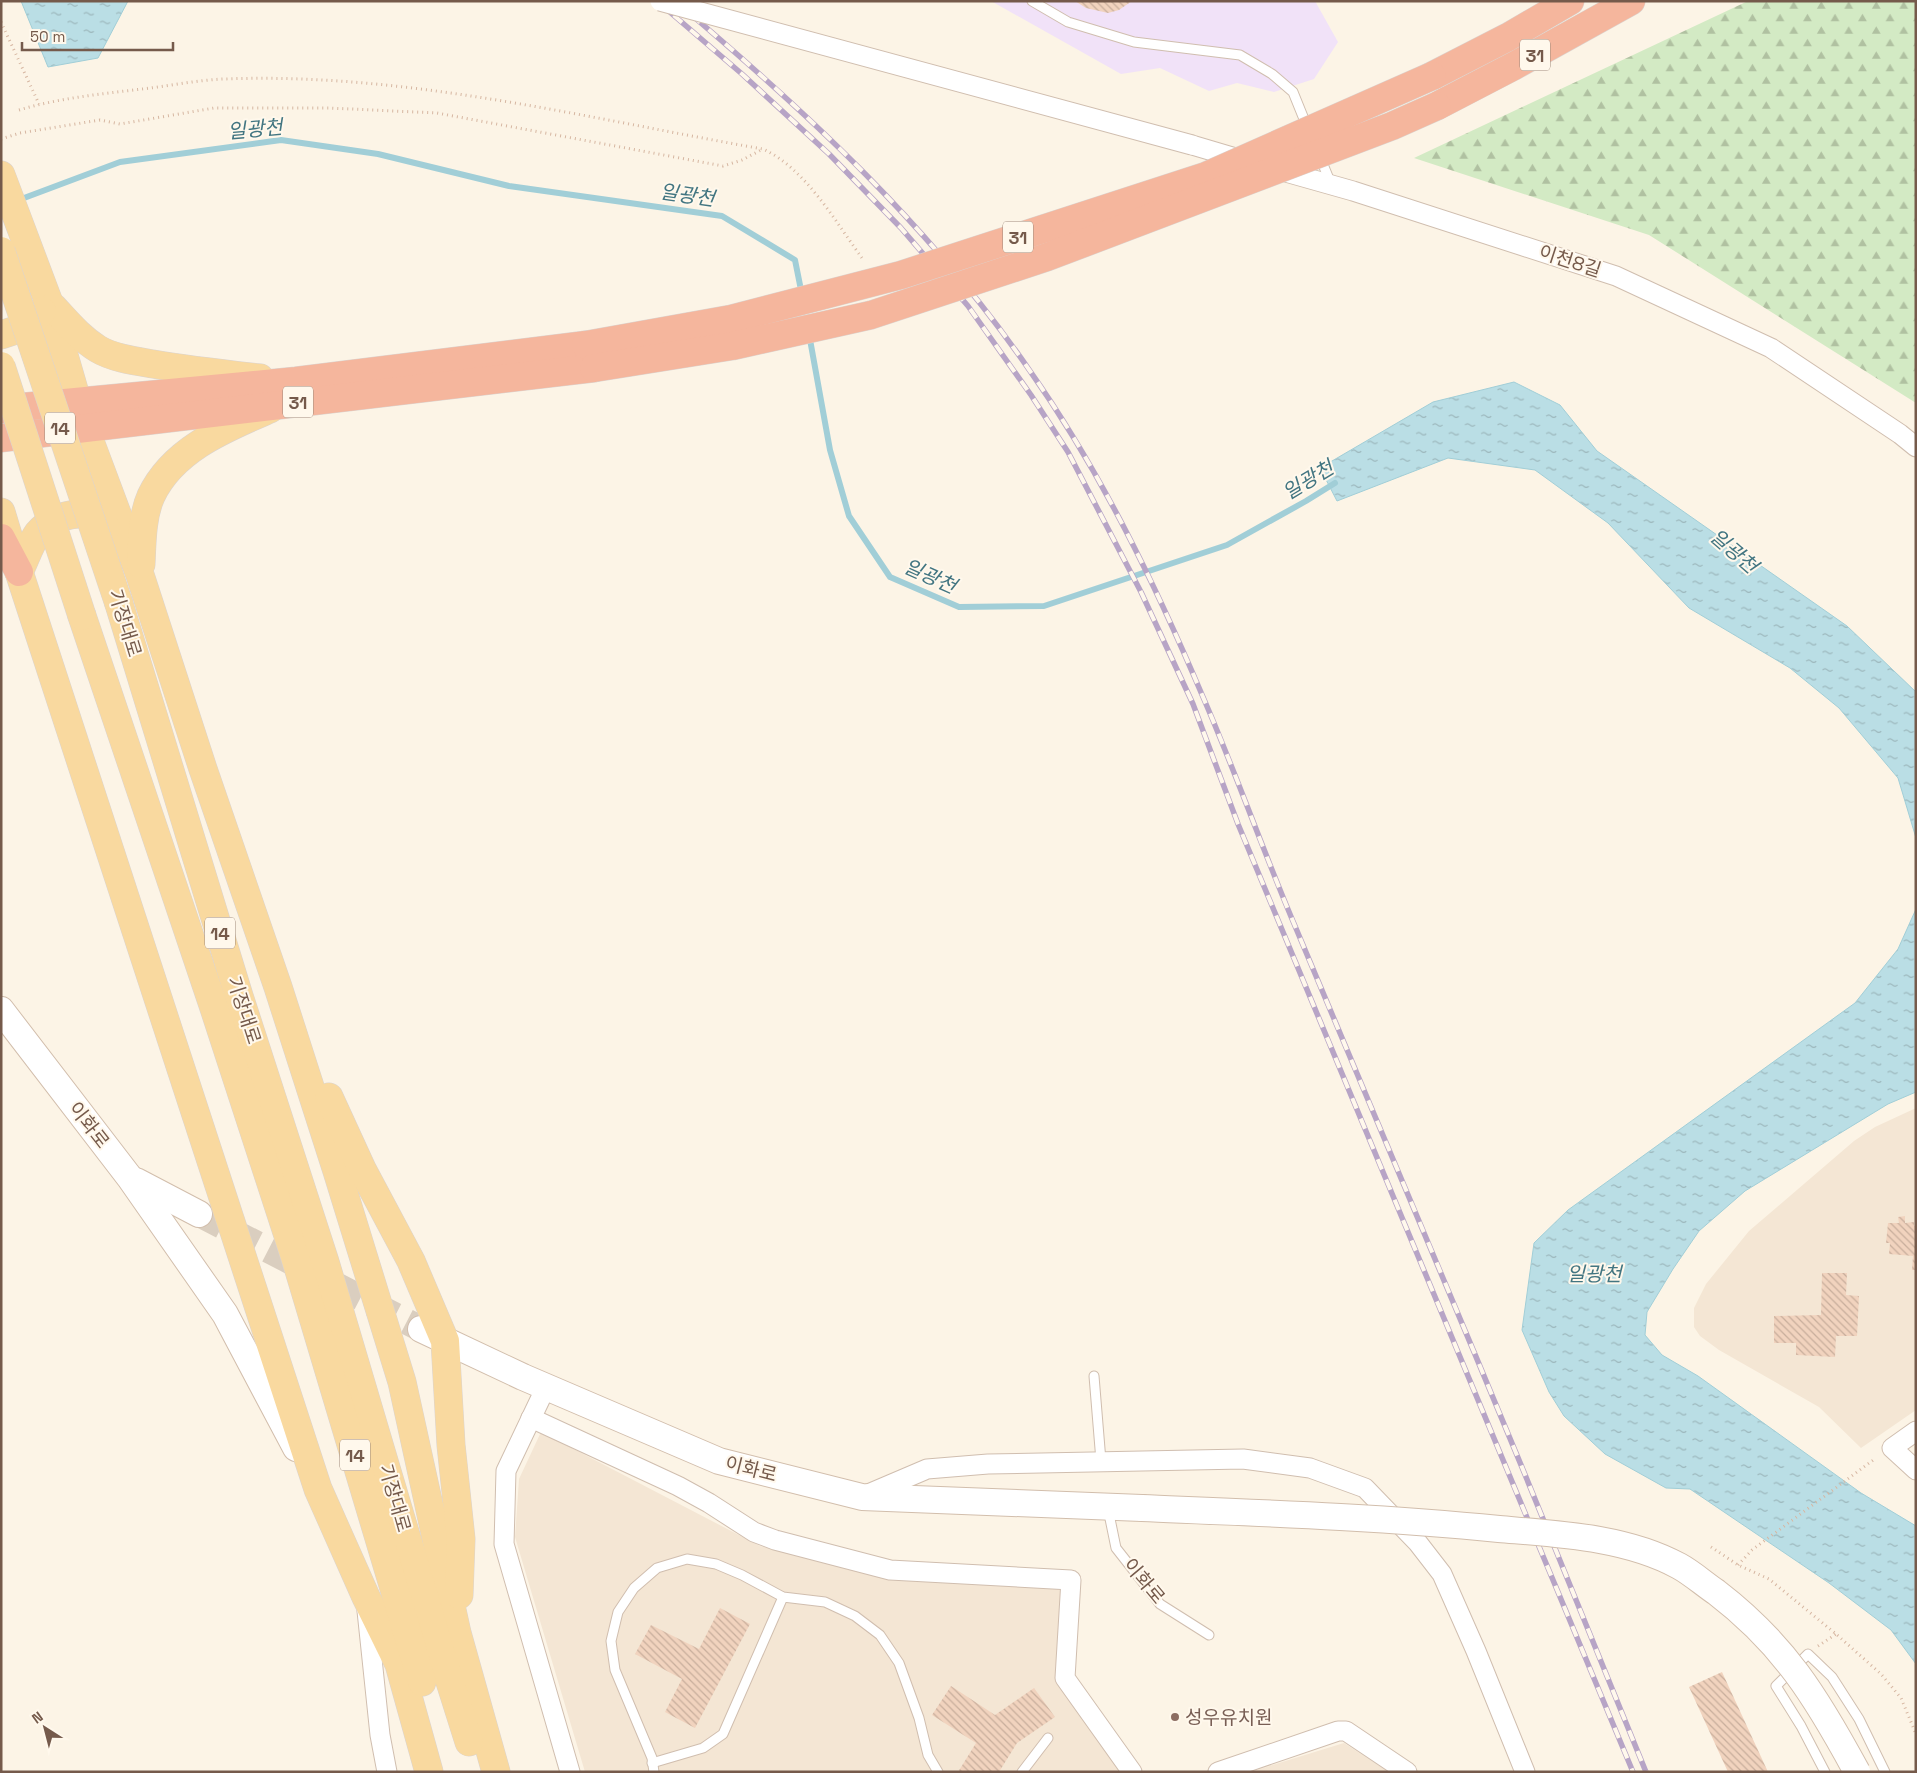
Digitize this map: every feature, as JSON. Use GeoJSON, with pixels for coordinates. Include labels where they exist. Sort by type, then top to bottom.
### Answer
{"type":"FeatureCollection","features":[{"type":"Feature","properties":{"kind":"highway","name":"31"},"geometry":{"type":"LineString","coordinates":[[1,438],[280,404],[590,356],[901,274],[1206,176],[1432,76],[1508,37],[1570,1]]}},
{"type":"Feature","properties":{"kind":"highway","name":"31"},"geometry":{"type":"LineString","coordinates":[[1,409],[296,381],[732,346],[870,315],[1047,257],[1392,126],[1437,106],[1512,67],[1631,1]]}},
{"type":"Feature","properties":{"kind":"highway"},"geometry":{"type":"LineString","coordinates":[[1,538],[19,572]]}},
{"type":"Feature","properties":{"kind":"main road"},"geometry":{"type":"LineString","coordinates":[[1,175],[44,291],[85,428],[140,576],[203,769],[278,987],[340,1180],[402,1382],[457,1634],[496,1772]]}},
{"type":"Feature","properties":{"kind":"main road","name":"기장대로"},"geometry":{"type":"LineString","coordinates":[[1,251],[120,604],[239,996],[325,1262],[438,1647],[479,1772]]}},
{"type":"Feature","properties":{"kind":"main road"},"geometry":{"type":"LineString","coordinates":[[1,335],[28,326],[42,310],[44,291]]}},
{"type":"Feature","properties":{"kind":"main road"},"geometry":{"type":"LineString","coordinates":[[44,291],[75,331],[100,350],[132,360],[171,367],[226,375],[296,381]]}},
{"type":"Feature","properties":{"kind":"main road","name":"기장대로"},"geometry":{"type":"LineString","coordinates":[[1,366],[82,616],[214,1004],[295,1257],[449,1772]]}},
{"type":"Feature","properties":{"kind":"main road"},"geometry":{"type":"LineString","coordinates":[[140,576],[143,527],[151,496],[164,477],[182,456],[222,430],[280,404]]}},
{"type":"Feature","properties":{"kind":"main road"},"geometry":{"type":"LineString","coordinates":[[1,512],[318,1489]]}},
{"type":"Feature","properties":{"kind":"main road"},"geometry":{"type":"LineString","coordinates":[[19,572],[38,533],[58,517],[85,513],[104,524],[140,576]]}},
{"type":"Feature","properties":{"kind":"main road"},"geometry":{"type":"LineString","coordinates":[[278,987],[362,1170],[411,1261],[433,1335],[452,1445],[461,1538],[457,1634]]}},
{"type":"Feature","properties":{"kind":"main road","name":"이화로"},"geometry":{"type":"LineString","coordinates":[[1,1010],[130,1178],[199,1214]]}},
{"type":"Feature","properties":{"kind":"main road"},"geometry":{"type":"LineString","coordinates":[[130,1178],[225,1314],[318,1489],[366,1597],[399,1664],[429,1772]]}},
{"type":"Feature","properties":{"kind":"main road","name":"이화로"},"geometry":{"type":"LineString","coordinates":[[433,1335],[546,1387],[719,1461],[862,1497],[1142,1508],[1446,1524],[1584,1537],[1646,1552],[1679,1566],[1739,1610],[1769,1638],[1803,1680],[1822,1709],[1856,1772]]}},
{"type":"Feature","properties":{"kind":"street","name":"이천8길"},"geometry":{"type":"LineString","coordinates":[[660,1],[1192,145],[1332,186],[1616,276],[1772,348],[1900,434],[1916,447]]}},
{"type":"Feature","properties":{"kind":"street"},"geometry":{"type":"LineString","coordinates":[[546,1387],[506,1471],[504,1544],[570,1772]]}},
{"type":"Feature","properties":{"kind":"street"},"geometry":{"type":"LineString","coordinates":[[531,1418],[678,1486],[709,1503],[754,1532],[775,1540],[890,1570],[1071,1580],[1064,1678],[1132,1772]]}},
{"type":"Feature","properties":{"kind":"street"},"geometry":{"type":"LineString","coordinates":[[1916,1431],[1892,1448],[1916,1470]]}},
{"type":"Feature","properties":{"kind":"street"},"geometry":{"type":"LineString","coordinates":[[862,1497],[927,1469],[988,1464],[1101,1461],[1243,1459],[1310,1468],[1365,1488],[1418,1543],[1442,1574],[1525,1772]]}},
{"type":"Feature","properties":{"kind":"street"},"geometry":{"type":"LineString","coordinates":[[366,1597],[380,1735],[387,1772]]}},
{"type":"Feature","properties":{"kind":"street"},"geometry":{"type":"LineString","coordinates":[[1218,1772],[1338,1731],[1346,1732],[1407,1772]]}},
{"type":"Feature","properties":{"kind":"lane"},"geometry":{"type":"LineString","coordinates":[[1032,1],[1068,22],[1134,42],[1240,55],[1272,74],[1294,92],[1332,186]]}},
{"type":"Feature","properties":{"kind":"lane"},"geometry":{"type":"LineString","coordinates":[[1094,1376],[1101,1461]]}},
{"type":"Feature","properties":{"kind":"lane","name":"이화로"},"geometry":{"type":"LineString","coordinates":[[1107,1507],[1116,1548],[1160,1604],[1210,1635]]}},
{"type":"Feature","properties":{"kind":"lane"},"geometry":{"type":"LineString","coordinates":[[784,1597],[723,1734],[703,1748],[653,1767],[652,1758],[615,1670],[611,1641],[618,1612],[634,1588],[657,1568],[687,1559],[716,1564],[784,1597],[825,1602],[855,1616],[880,1635],[899,1663],[919,1718],[928,1755],[938,1772]]}},
{"type":"Feature","properties":{"kind":"lane"},"geometry":{"type":"LineString","coordinates":[[1825,1772],[1801,1726],[1776,1686],[1808,1654],[1832,1677],[1859,1719],[1885,1772]]}},
{"type":"Feature","properties":{"kind":"lane"},"geometry":{"type":"LineString","coordinates":[[1022,1772],[1048,1738]]}},
{"type":"Feature","properties":{"kind":"path"},"geometry":{"type":"LineString","coordinates":[[1,22],[38,104]]}},
{"type":"Feature","properties":{"kind":"path"},"geometry":{"type":"LineString","coordinates":[[19,110],[38,104],[95,94],[224,79],[339,81],[457,93],[763,150],[772,154],[804,179],[862,258]]}},
{"type":"Feature","properties":{"kind":"path"},"geometry":{"type":"LineString","coordinates":[[1,140],[20,133],[100,120],[120,124],[214,108],[330,108],[437,113],[722,166],[742,160],[763,150]]}},
{"type":"Feature","properties":{"kind":"path"},"geometry":{"type":"LineString","coordinates":[[1738,1565],[1752,1550],[1875,1459]]}},
{"type":"Feature","properties":{"kind":"path"},"geometry":{"type":"LineString","coordinates":[[1711,1547],[1738,1565],[1769,1579],[1881,1674],[1901,1698],[1916,1734]]}},
{"type":"Feature","properties":{"kind":"path"},"geometry":{"type":"LineString","coordinates":[[1808,1654],[1836,1634]]}},
{"type":"Feature","properties":{"kind":"shaded area"},"geometry":{"type":"Polygon","coordinates":[[[991,1],[1315,1],[1338,42],[1314,79],[1274,92],[1237,83],[1209,91],[1160,68],[1121,74],[991,1]]]}},
{"type":"Feature","properties":{"kind":"shaded area"},"geometry":{"type":"Polygon","coordinates":[[[1916,1108],[1916,1410],[1861,1448],[1819,1407],[1719,1350],[1700,1336],[1694,1327],[1694,1308],[1706,1284],[1749,1231],[1854,1141],[1875,1127],[1916,1108]]]}},
{"type":"Feature","properties":{"kind":"shaded area"},"geometry":{"type":"Polygon","coordinates":[[[541,1432],[760,1546],[889,1580],[1062,1587],[1055,1675],[1123,1772],[585,1772],[515,1537],[519,1479],[541,1432]]]}},
{"type":"Feature","properties":{"kind":"shaded area"},"geometry":{"type":"Polygon","coordinates":[[[1344,1743],[1389,1772],[1250,1772],[1344,1743]]]}},
{"type":"Feature","properties":{"kind":"green space"},"geometry":{"type":"Polygon","coordinates":[[[1748,1],[1916,1],[1916,403],[1649,235],[1414,158],[1748,1]]]}},
{"type":"Feature","properties":{"kind":"water"},"geometry":{"type":"Polygon","coordinates":[[[21,1],[128,1],[98,58],[48,67],[21,1]]]}},
{"type":"Feature","properties":{"kind":"water","name":"일광천"},"geometry":{"type":"Polygon","coordinates":[[[1514,382],[1560,405],[1597,451],[1847,626],[1916,692],[1916,838],[1898,778],[1839,708],[1790,668],[1689,608],[1608,523],[1535,470],[1448,458],[1337,501],[1320,468],[1433,402],[1514,382]]]}},
{"type":"Feature","properties":{"kind":"water","name":"일광천"},"geometry":{"type":"Polygon","coordinates":[[[1916,909],[1916,1092],[1888,1104],[1745,1191],[1699,1231],[1647,1312],[1645,1335],[1662,1355],[1698,1376],[1861,1493],[1916,1526],[1916,1664],[1891,1630],[1829,1583],[1690,1489],[1666,1488],[1605,1454],[1564,1416],[1549,1392],[1522,1330],[1534,1243],[1568,1210],[1855,1003],[1898,949],[1916,909]]]}},
{"type":"Feature","properties":{"kind":"building"},"geometry":{"type":"Polygon","coordinates":[[[1075,1],[1132,1],[1119,10],[1108,13],[1086,8],[1075,1]]]}},
{"type":"Feature","properties":{"kind":"building"},"geometry":{"type":"Polygon","coordinates":[[[1905,1216],[1905,1223],[1914,1222],[1914,1226],[1916,1226],[1916,1270],[1912,1270],[1913,1256],[1889,1254],[1890,1243],[1886,1243],[1888,1223],[1899,1223],[1898,1217],[1905,1216]]]}},
{"type":"Feature","properties":{"kind":"building"},"geometry":{"type":"Polygon","coordinates":[[[1822,1273],[1847,1273],[1846,1295],[1859,1296],[1857,1336],[1836,1336],[1835,1357],[1796,1355],[1796,1343],[1774,1343],[1774,1316],[1821,1315],[1822,1273]]]}},
{"type":"Feature","properties":{"kind":"building"},"geometry":{"type":"Polygon","coordinates":[[[720,1608],[750,1624],[695,1728],[665,1712],[682,1679],[635,1654],[651,1625],[699,1649],[720,1608]]]}},
{"type":"Feature","properties":{"kind":"building"},"geometry":{"type":"Polygon","coordinates":[[[1722,1672],[1768,1772],[1728,1772],[1689,1687],[1722,1672]]]}},
{"type":"Feature","properties":{"kind":"building"},"geometry":{"type":"Polygon","coordinates":[[[951,1686],[995,1715],[1034,1688],[1055,1717],[1017,1743],[999,1772],[958,1772],[976,1743],[932,1715],[951,1686]]]}},
{"type":"Feature","properties":{"kind":"waterway","name":"일광천"},"geometry":{"type":"LineString","coordinates":[[16,201],[120,162],[281,140],[378,154],[509,186],[722,216],[795,260],[802,295]]}},
{"type":"Feature","properties":{"kind":"waterway","name":"일광천"},"geometry":{"type":"LineString","coordinates":[[809,334],[830,450],[849,516],[890,577],[959,607],[1044,606],[1227,545],[1335,483]]}},
{"type":"Feature","properties":{"kind":"tunnel"},"geometry":{"type":"LineString","coordinates":[[199,1214],[421,1329]]}},
{"type":"Feature","properties":{"kind":"railway"},"geometry":{"type":"LineString","coordinates":[[657,1],[742,74],[829,154],[901,228],[968,306],[1031,395],[1068,452],[1141,592],[1193,704],[1238,824],[1633,1772]]}},
{"type":"Feature","properties":{"kind":"railway"},"geometry":{"type":"LineString","coordinates":[[675,1],[820,129],[909,220],[992,318],[1056,409],[1103,489],[1146,571],[1185,655],[1283,898],[1526,1477],[1646,1772]]}},
{"type":"Feature","properties":{"kind":"place","name":"성우유치원"},"geometry":{"type":"Point","coordinates":[1175,1717]}}]}
